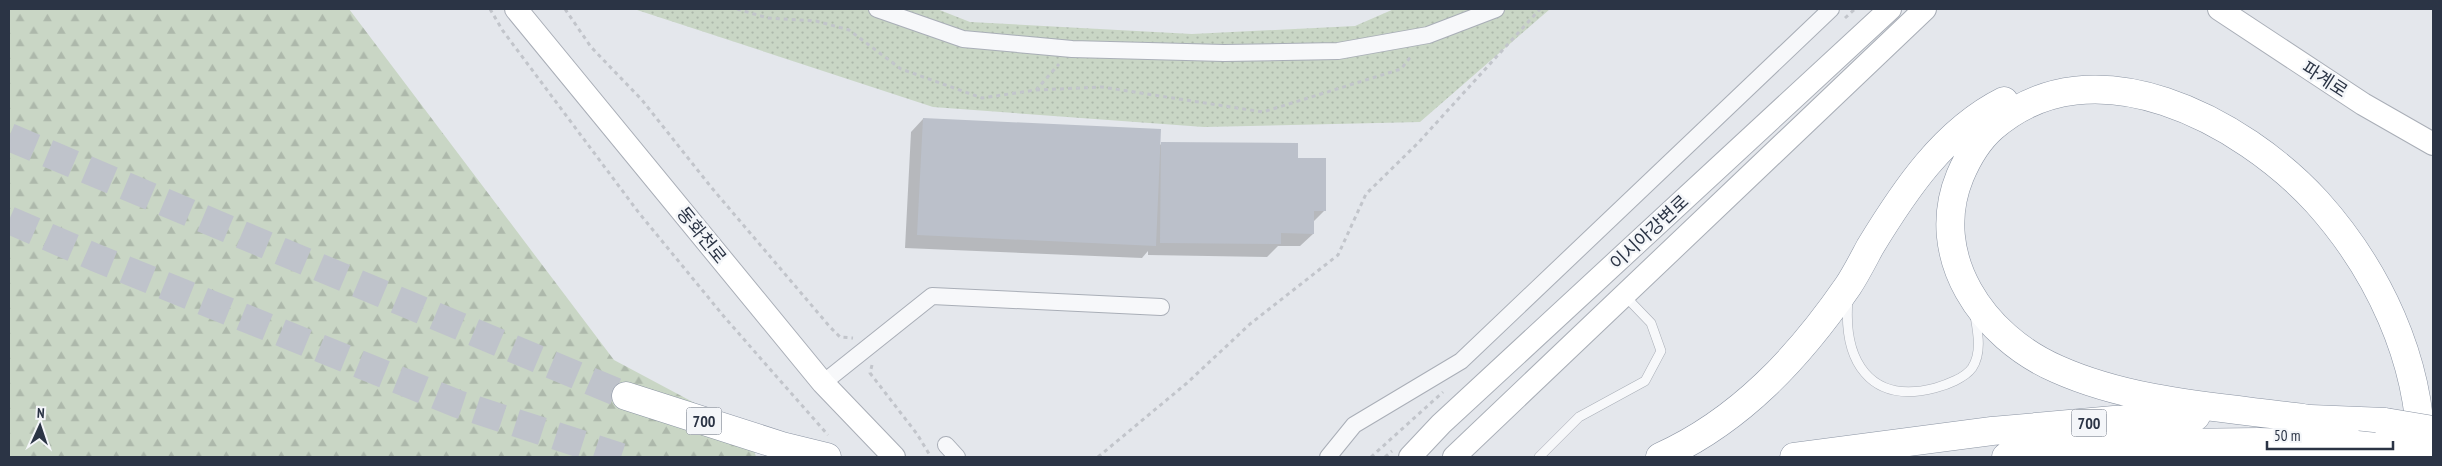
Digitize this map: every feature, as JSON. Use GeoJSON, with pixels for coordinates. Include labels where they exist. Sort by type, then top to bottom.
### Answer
{"type":"FeatureCollection","features":[{"type":"Feature","properties":{"kind":"highway"},"geometry":{"type":"LineString","coordinates":[[1660,457],[1706,432],[1770,382],[1806,343],[1849,285],[1871,246],[1934,156],[1958,132],[1987,110],[2018,94],[2071,80],[2107,77],[2146,82],[2190,96],[2222,112],[2277,150],[2324,192],[2350,223],[2393,290],[2408,322],[2420,357],[2433,416]]}},
{"type":"Feature","properties":{"kind":"highway"},"geometry":{"type":"LineString","coordinates":[[2303,418],[2142,396],[2056,369],[2025,352],[2002,334],[1971,299],[1960,276],[1952,245],[1952,201],[1966,162],[1979,142],[1992,128],[2010,114],[2032,103],[2055,95],[2085,91],[2131,93],[2179,105],[2231,131],[2271,160],[2306,190],[2355,250],[2383,298],[2408,362],[2418,415],[2421,457]]}},
{"type":"Feature","properties":{"kind":"highway","name":"700"},"geometry":{"type":"LineString","coordinates":[[626,396],[782,446],[831,450]]}},
{"type":"Feature","properties":{"kind":"highway","name":"700"},"geometry":{"type":"LineString","coordinates":[[1794,457],[1992,431],[2114,420],[2189,416],[2385,422],[2433,430]]}},
{"type":"Feature","properties":{"kind":"highway","name":"700"},"geometry":{"type":"LineString","coordinates":[[2006,457],[2173,443],[2259,442],[2357,445],[2433,453]]}},
{"type":"Feature","properties":{"kind":"main road","name":"동화천로"},"geometry":{"type":"LineString","coordinates":[[516,9],[823,383],[894,457]]}},
{"type":"Feature","properties":{"kind":"main road","name":"이시아강변로"},"geometry":{"type":"LineString","coordinates":[[1410,457],[1441,424],[1890,9]]}},
{"type":"Feature","properties":{"kind":"main road","name":"이시아강변로"},"geometry":{"type":"LineString","coordinates":[[1454,457],[1924,9]]}},
{"type":"Feature","properties":{"kind":"main road","name":"파계로"},"geometry":{"type":"LineString","coordinates":[[2219,9],[2363,104],[2433,144]]}},
{"type":"Feature","properties":{"kind":"street"},"geometry":{"type":"LineString","coordinates":[[877,9],[963,39],[1072,49],[1224,53],[1338,51],[1428,35],[1496,9]]}},
{"type":"Feature","properties":{"kind":"street"},"geometry":{"type":"LineString","coordinates":[[1328,457],[1354,425],[1461,361],[1831,9]]}},
{"type":"Feature","properties":{"kind":"street"},"geometry":{"type":"LineString","coordinates":[[823,383],[932,296],[1161,307]]}},
{"type":"Feature","properties":{"kind":"street"},"geometry":{"type":"LineString","coordinates":[[946,445],[957,457]]}},
{"type":"Feature","properties":{"kind":"lane"},"geometry":{"type":"LineString","coordinates":[[1849,285],[1846,320],[1849,342],[1855,359],[1865,374],[1878,385],[1895,390],[1924,391],[1944,385],[1972,370],[1978,355],[1978,336],[1971,299]]}},
{"type":"Feature","properties":{"kind":"lane"},"geometry":{"type":"LineString","coordinates":[[1539,457],[1579,417],[1645,381],[1661,351],[1651,323],[1623,294]]}},
{"type":"Feature","properties":{"kind":"path"},"geometry":{"type":"LineString","coordinates":[[490,9],[504,31],[640,213],[831,450]]}},
{"type":"Feature","properties":{"kind":"path"},"geometry":{"type":"LineString","coordinates":[[566,9],[591,47],[642,100],[711,187],[830,327],[840,338],[850,339],[856,336]]}},
{"type":"Feature","properties":{"kind":"path"},"geometry":{"type":"LineString","coordinates":[[737,9],[768,18],[816,21],[849,30],[902,69],[982,98],[1036,90],[1102,87],[1263,112],[1401,69],[1428,35]]}},
{"type":"Feature","properties":{"kind":"path"},"geometry":{"type":"LineString","coordinates":[[1098,457],[1187,383],[1250,324],[1338,255],[1366,194],[1418,143],[1540,9]]}},
{"type":"Feature","properties":{"kind":"path"},"geometry":{"type":"LineString","coordinates":[[1036,90],[1072,49]]}},
{"type":"Feature","properties":{"kind":"path"},"geometry":{"type":"LineString","coordinates":[[876,361],[870,373],[917,434],[931,457]]}},
{"type":"Feature","properties":{"kind":"green space"},"geometry":{"type":"Polygon","coordinates":[[[9,9],[349,9],[614,360],[749,432],[756,457],[9,457],[9,9]]]}},
{"type":"Feature","properties":{"kind":"green space"},"geometry":{"type":"Polygon","coordinates":[[[634,9],[937,9],[970,22],[1192,34],[1355,26],[1394,9],[1550,9],[1420,122],[1204,127],[933,107],[634,9]]]}},
{"type":"Feature","properties":{"kind":"building"},"geometry":{"type":"Polygon","coordinates":[[[923,118],[1161,129],[1156,246],[917,235],[923,118]]]}},
{"type":"Feature","properties":{"kind":"building"},"geometry":{"type":"Polygon","coordinates":[[[1161,142],[1298,143],[1298,158],[1326,158],[1326,211],[1314,211],[1314,234],[1281,233],[1281,244],[1160,243],[1161,142]]]}},
{"type":"Feature","properties":{"kind":"tunnel"},"geometry":{"type":"LineString","coordinates":[[9,137],[626,396]]}},
{"type":"Feature","properties":{"kind":"tunnel"},"geometry":{"type":"LineString","coordinates":[[9,220],[94,257],[458,404],[621,457]]}}]}
